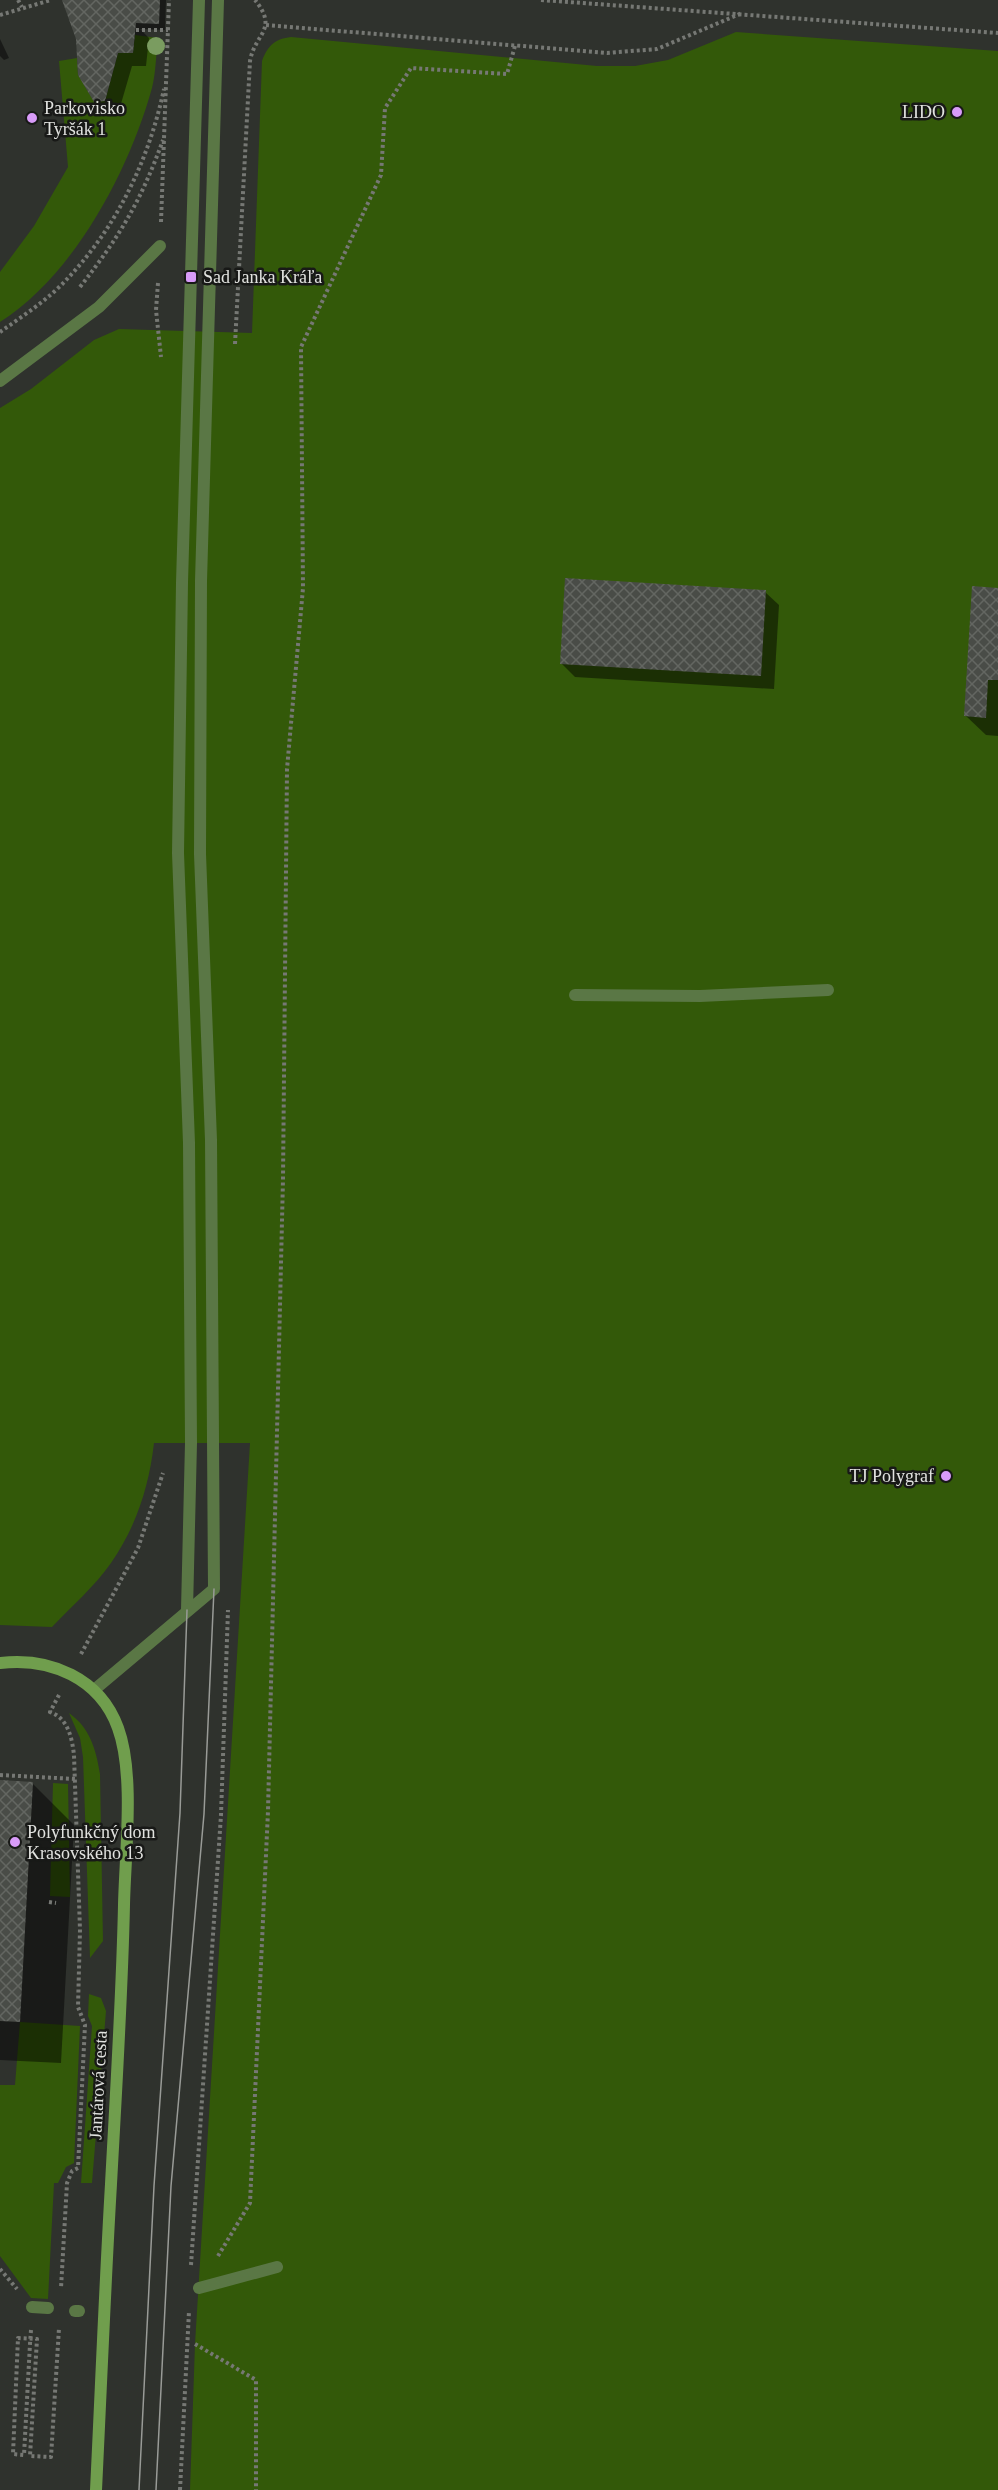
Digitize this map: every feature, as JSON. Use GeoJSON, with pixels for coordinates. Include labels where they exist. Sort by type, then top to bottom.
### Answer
{"type":"FeatureCollection","features":[{"type":"Feature","properties":{"kind":"street"},"geometry":{"type":"LineString","coordinates":[[0,1663],[19,1660],[40,1663],[70,1673],[94,1690]]}},
{"type":"Feature","properties":{"kind":"street","name":"Jantárová cesta"},"geometry":{"type":"LineString","coordinates":[[94,1690],[114,1720],[127,1760],[123,1980],[96,2490]]}},
{"type":"Feature","properties":{"kind":"lane"},"geometry":{"type":"LineString","coordinates":[[187,1610],[191,1443],[189,1143],[178,853],[189,332],[199,0]]}},
{"type":"Feature","properties":{"kind":"lane"},"geometry":{"type":"LineString","coordinates":[[94,1690],[214,1589],[211,1140],[200,854],[201,581],[218,0]]}},
{"type":"Feature","properties":{"kind":"lane"},"geometry":{"type":"LineString","coordinates":[[0,381],[99,307],[160,246]]}},
{"type":"Feature","properties":{"kind":"lane"},"geometry":{"type":"LineString","coordinates":[[575,994],[700,996],[828,990]]}},
{"type":"Feature","properties":{"kind":"lane"},"geometry":{"type":"LineString","coordinates":[[199,2288],[277,2267]]}},
{"type":"Feature","properties":{"kind":"lane"},"geometry":{"type":"LineString","coordinates":[[32,2307],[48,2308]]}},
{"type":"Feature","properties":{"kind":"path"},"geometry":{"type":"LineString","coordinates":[[18,0],[22,7]]}},
{"type":"Feature","properties":{"kind":"path"},"geometry":{"type":"LineString","coordinates":[[0,15],[51,0]]}},
{"type":"Feature","properties":{"kind":"path"},"geometry":{"type":"LineString","coordinates":[[165,136],[169,0]]}},
{"type":"Feature","properties":{"kind":"path"},"geometry":{"type":"LineString","coordinates":[[237,333],[250,61],[266,25],[263,10],[255,0]]}},
{"type":"Feature","properties":{"kind":"path"},"geometry":{"type":"LineString","coordinates":[[541,0],[998,33]]}},
{"type":"Feature","properties":{"kind":"path"},"geometry":{"type":"LineString","coordinates":[[266,25],[608,53],[657,49],[742,13]]}},
{"type":"Feature","properties":{"kind":"path"},"geometry":{"type":"LineString","coordinates":[[136,30],[168,30]]}},
{"type":"Feature","properties":{"kind":"path"},"geometry":{"type":"LineString","coordinates":[[199,2288],[250,2203],[268,1811],[283,1179],[287,769],[303,588],[301,347],[381,175],[385,108],[411,68],[507,74],[515,45]]}},
{"type":"Feature","properties":{"kind":"path"},"geometry":{"type":"LineString","coordinates":[[0,332],[67,279],[102,238],[132,186],[156,126],[166,78]]}},
{"type":"Feature","properties":{"kind":"path"},"geometry":{"type":"LineString","coordinates":[[79,289],[116,240],[145,188],[165,136],[173,89]]}},
{"type":"Feature","properties":{"kind":"path"},"geometry":{"type":"LineString","coordinates":[[67,2183],[72,2171],[78,2168],[86,2025],[78,2007],[80,1930],[72,1739],[64,1722],[50,1712],[138,1548],[164,1470]]}},
{"type":"Feature","properties":{"kind":"path"},"geometry":{"type":"LineString","coordinates":[[191,2269],[221,1815],[228,1606]]}},
{"type":"Feature","properties":{"kind":"path"},"geometry":{"type":"LineString","coordinates":[[0,1775],[75,1779]]}},
{"type":"Feature","properties":{"kind":"path"},"geometry":{"type":"LineString","coordinates":[[49,1902],[56,1903]]}},
{"type":"Feature","properties":{"kind":"path"},"geometry":{"type":"LineString","coordinates":[[180,2490],[189,2304]]}},
{"type":"Feature","properties":{"kind":"path"},"geometry":{"type":"LineString","coordinates":[[30,2344],[24,2455],[12,2454],[18,2338],[37,2339],[30,2456],[51,2457]]}},
{"type":"Feature","properties":{"kind":"path"},"geometry":{"type":"LineString","coordinates":[[195,2344],[256,2380],[256,2490]]}},
{"type":"Feature","properties":{"kind":"green space"},"geometry":{"type":"Polygon","coordinates":[[[736,32],[998,51],[998,2490],[190,2490],[195,2344],[250,1443],[154,1443],[145,1491],[134,1521],[120,1549],[98,1580],[52,1627],[0,1625],[0,408],[31,389],[94,340],[119,329],[252,333],[262,61],[276,41],[291,37],[597,66],[635,66],[668,60],[736,32]]]}},
{"type":"Feature","properties":{"kind":"green space"},"geometry":{"type":"Polygon","coordinates":[[[135,35],[158,38],[152,88],[129,153],[95,219],[75,249],[27,302],[0,322],[0,272],[34,226],[68,167],[59,61],[77,58],[78,75],[94,101],[105,101],[118,53],[133,53],[135,35]]]}},
{"type":"Feature","properties":{"kind":"green space"},"geometry":{"type":"Polygon","coordinates":[[[69,1713],[87,1732],[100,1774],[103,1941],[90,1958],[83,1757],[80,1738],[69,1713]]]}},
{"type":"Feature","properties":{"kind":"green space"},"geometry":{"type":"Polygon","coordinates":[[[53,1783],[68,1784],[70,1897],[50,1896],[53,1783]]]}},
{"type":"Feature","properties":{"kind":"green space"},"geometry":{"type":"Polygon","coordinates":[[[89,1994],[101,1998],[106,2011],[92,2183],[81,2183],[92,2026],[88,2016],[89,1994]]]}},
{"type":"Feature","properties":{"kind":"green space"},"geometry":{"type":"Polygon","coordinates":[[[20,2022],[80,2026],[74,2163],[66,2167],[58,2183],[54,2183],[48,2299],[31,2298],[0,2256],[0,2085],[15,2085],[20,2022]]]}},
{"type":"Feature","properties":{"kind":"building"},"geometry":{"type":"Polygon","coordinates":[[[62,0],[160,0],[159,24],[136,23],[133,53],[118,53],[105,101],[94,102],[78,75],[76,39],[62,0]]]}},
{"type":"Feature","properties":{"kind":"building"},"geometry":{"type":"Polygon","coordinates":[[[565,578],[766,590],[761,676],[560,664],[565,578]]]}},
{"type":"Feature","properties":{"kind":"building"},"geometry":{"type":"Polygon","coordinates":[[[972,586],[998,588],[998,680],[988,680],[986,718],[964,716],[972,586]]]}},
{"type":"Feature","properties":{"kind":"building","name":"Polyfunkčný dom Krasovského 13"},"geometry":{"type":"Polygon","coordinates":[[[0,1780],[33,1782],[20,2022],[0,2021],[0,1780]]]}},
{"type":"Feature","properties":{"kind":"tram line"},"geometry":{"type":"LineString","coordinates":[[156,2490],[171,2186],[204,1814],[214,1589]]}},
{"type":"Feature","properties":{"kind":"tram line"},"geometry":{"type":"LineString","coordinates":[[139,2490],[154,2186],[180,1813],[187,1610]]}},
{"type":"Feature","properties":{"kind":"place","name":"LIDO"},"geometry":{"type":"Point","coordinates":[957,112]}},
{"type":"Feature","properties":{"kind":"place","name":"Parkovisko Tyršák 1"},"geometry":{"type":"Point","coordinates":[32,118]}},
{"type":"Feature","properties":{"kind":"place","name":"Sad Janka Kráľa"},"geometry":{"type":"Point","coordinates":[191,277]}},
{"type":"Feature","properties":{"kind":"place","name":"TJ Polygraf"},"geometry":{"type":"Point","coordinates":[946,1476]}},
{"type":"Feature","properties":{"kind":"place","name":"Polyfunkčný dom Krasovského 13"},"geometry":{"type":"Point","coordinates":[15,1842]}}]}
